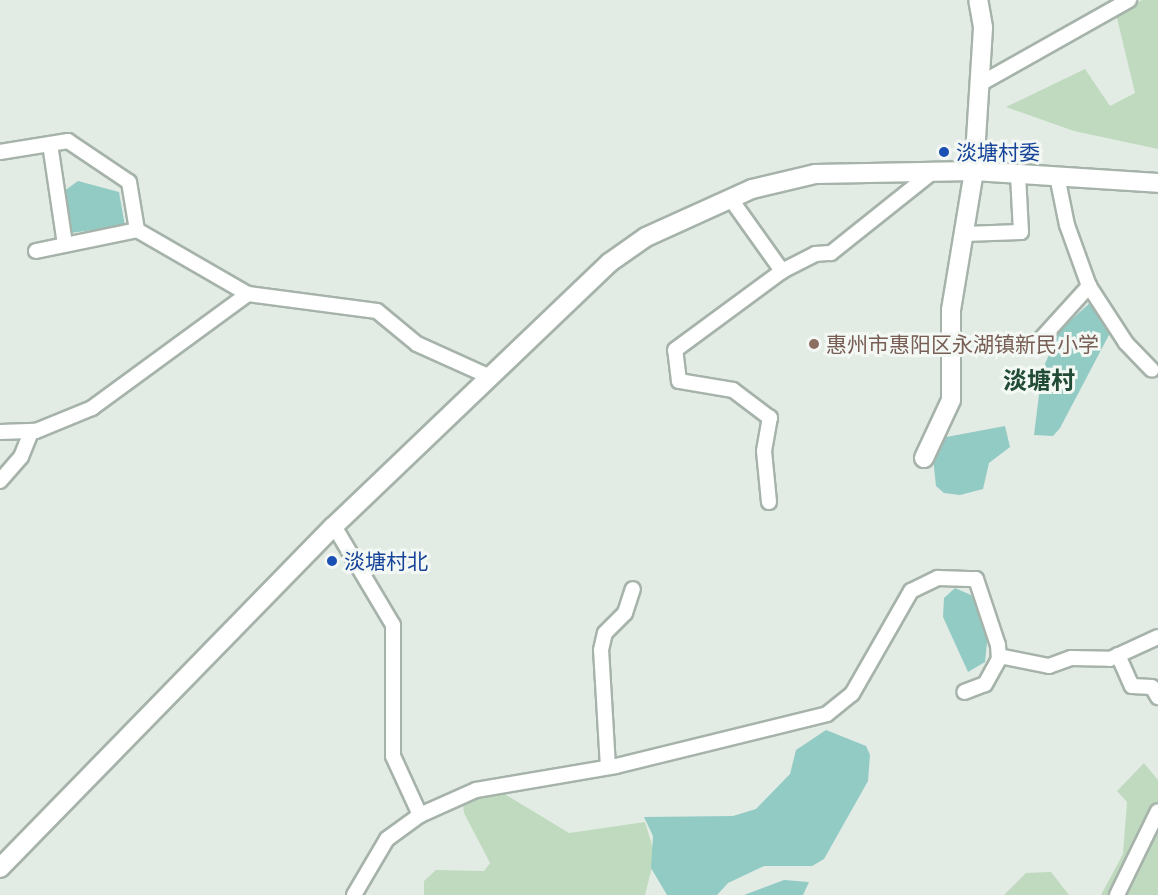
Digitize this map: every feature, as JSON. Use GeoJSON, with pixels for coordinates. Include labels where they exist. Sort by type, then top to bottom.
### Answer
{"type":"FeatureCollection","features":[{"type":"Feature","properties":{"kind":"main road"},"geometry":{"type":"LineString","coordinates":[[924,458],[951,400],[951,310],[975,171],[983,27],[978,0]]}},
{"type":"Feature","properties":{"kind":"main road"},"geometry":{"type":"LineString","coordinates":[[0,868],[334,526],[617,256],[658,231],[730,198],[815,174],[975,171],[1158,183]]}},
{"type":"Feature","properties":{"kind":"street"},"geometry":{"type":"LineString","coordinates":[[980,84],[1130,0]]}},
{"type":"Feature","properties":{"kind":"street"},"geometry":{"type":"LineString","coordinates":[[0,152],[68,141],[129,182],[137,230]]}},
{"type":"Feature","properties":{"kind":"street"},"geometry":{"type":"LineString","coordinates":[[50,144],[65,244]]}},
{"type":"Feature","properties":{"kind":"street"},"geometry":{"type":"LineString","coordinates":[[769,502],[764,451],[770,418],[733,390],[686,385],[673,367],[682,342],[782,271],[815,254],[831,253],[935,171]]}},
{"type":"Feature","properties":{"kind":"street"},"geometry":{"type":"LineString","coordinates":[[964,234],[1021,232],[1018,174]]}},
{"type":"Feature","properties":{"kind":"street"},"geometry":{"type":"LineString","coordinates":[[1058,176],[1067,225],[1089,286],[1126,344],[1152,370]]}},
{"type":"Feature","properties":{"kind":"street"},"geometry":{"type":"LineString","coordinates":[[730,198],[782,271]]}},
{"type":"Feature","properties":{"kind":"street"},"geometry":{"type":"LineString","coordinates":[[36,251],[137,230],[248,294],[377,311],[417,344],[490,377]]}},
{"type":"Feature","properties":{"kind":"street"},"geometry":{"type":"LineString","coordinates":[[1021,346],[1041,339],[1089,286]]}},
{"type":"Feature","properties":{"kind":"street"},"geometry":{"type":"LineString","coordinates":[[0,432],[31,432],[92,408],[248,294]]}},
{"type":"Feature","properties":{"kind":"street"},"geometry":{"type":"LineString","coordinates":[[0,481],[21,457],[31,432]]}},
{"type":"Feature","properties":{"kind":"street"},"geometry":{"type":"LineString","coordinates":[[334,526],[393,625],[393,756],[420,815]]}},
{"type":"Feature","properties":{"kind":"street"},"geometry":{"type":"LineString","coordinates":[[354,895],[387,839],[420,815],[476,790],[608,767],[827,714],[852,694],[911,591],[938,578],[976,579],[999,656],[985,684],[964,692]]}},
{"type":"Feature","properties":{"kind":"street"},"geometry":{"type":"LineString","coordinates":[[608,767],[601,650],[604,633],[625,613],[633,590]]}},
{"type":"Feature","properties":{"kind":"street"},"geometry":{"type":"LineString","coordinates":[[999,656],[1049,666],[1071,658],[1118,655],[1158,637]]}},
{"type":"Feature","properties":{"kind":"street"},"geometry":{"type":"LineString","coordinates":[[1118,655],[1132,686],[1152,687],[1158,697]]}},
{"type":"Feature","properties":{"kind":"street"},"geometry":{"type":"LineString","coordinates":[[1117,895],[1158,811]]}},
{"type":"Feature","properties":{"kind":"green space"},"geometry":{"type":"Polygon","coordinates":[[[1142,0],[1158,0],[1158,149],[1074,131],[1006,107],[1085,69],[1110,106],[1135,93],[1116,14],[1142,0]]]}},
{"type":"Feature","properties":{"kind":"green space"},"geometry":{"type":"Polygon","coordinates":[[[1144,763],[1158,780],[1158,895],[1101,895],[1123,854],[1127,802],[1117,791],[1144,763]]]}},
{"type":"Feature","properties":{"kind":"green space"},"geometry":{"type":"Polygon","coordinates":[[[488,784],[569,833],[645,822],[655,855],[645,895],[424,895],[424,881],[436,870],[484,871],[490,863],[464,813],[461,790],[488,784]]]}},
{"type":"Feature","properties":{"kind":"green space"},"geometry":{"type":"Polygon","coordinates":[[[1051,872],[1069,895],[1004,895],[1026,873],[1051,872]]]}},
{"type":"Feature","properties":{"kind":"water"},"geometry":{"type":"Polygon","coordinates":[[[78,181],[119,192],[125,226],[70,233],[60,194],[78,181]]]}},
{"type":"Feature","properties":{"kind":"water"},"geometry":{"type":"Polygon","coordinates":[[[1092,301],[1110,333],[1060,428],[1053,436],[1034,435],[1042,371],[1059,331],[1092,301]]]}},
{"type":"Feature","properties":{"kind":"water"},"geometry":{"type":"Polygon","coordinates":[[[1005,426],[1010,447],[989,463],[983,489],[960,495],[944,493],[936,486],[933,458],[941,438],[1005,426]]]}},
{"type":"Feature","properties":{"kind":"water"},"geometry":{"type":"Polygon","coordinates":[[[955,588],[971,595],[988,632],[985,662],[968,672],[943,617],[944,598],[955,588]]]}},
{"type":"Feature","properties":{"kind":"water"},"geometry":{"type":"Polygon","coordinates":[[[826,730],[866,746],[870,755],[868,781],[824,859],[812,866],[764,866],[728,883],[717,895],[667,895],[651,868],[653,836],[644,817],[733,816],[756,809],[790,774],[796,750],[826,730]]]}},
{"type":"Feature","properties":{"kind":"water"},"geometry":{"type":"Polygon","coordinates":[[[784,880],[809,882],[803,895],[744,895],[784,880]]]}},
{"type":"Feature","properties":{"kind":"place","name":"淡塘村委"},"geometry":{"type":"Point","coordinates":[944,152]}},
{"type":"Feature","properties":{"kind":"place","name":"惠州市惠阳区永湖镇新民小学"},"geometry":{"type":"Point","coordinates":[814,344]}},
{"type":"Feature","properties":{"kind":"place","name":"淡塘村北"},"geometry":{"type":"Point","coordinates":[332,561]}},
{"type":"Feature","properties":{"kind":"district","name":"淡塘村"},"geometry":{"type":"Point","coordinates":[1039,381]}}]}
